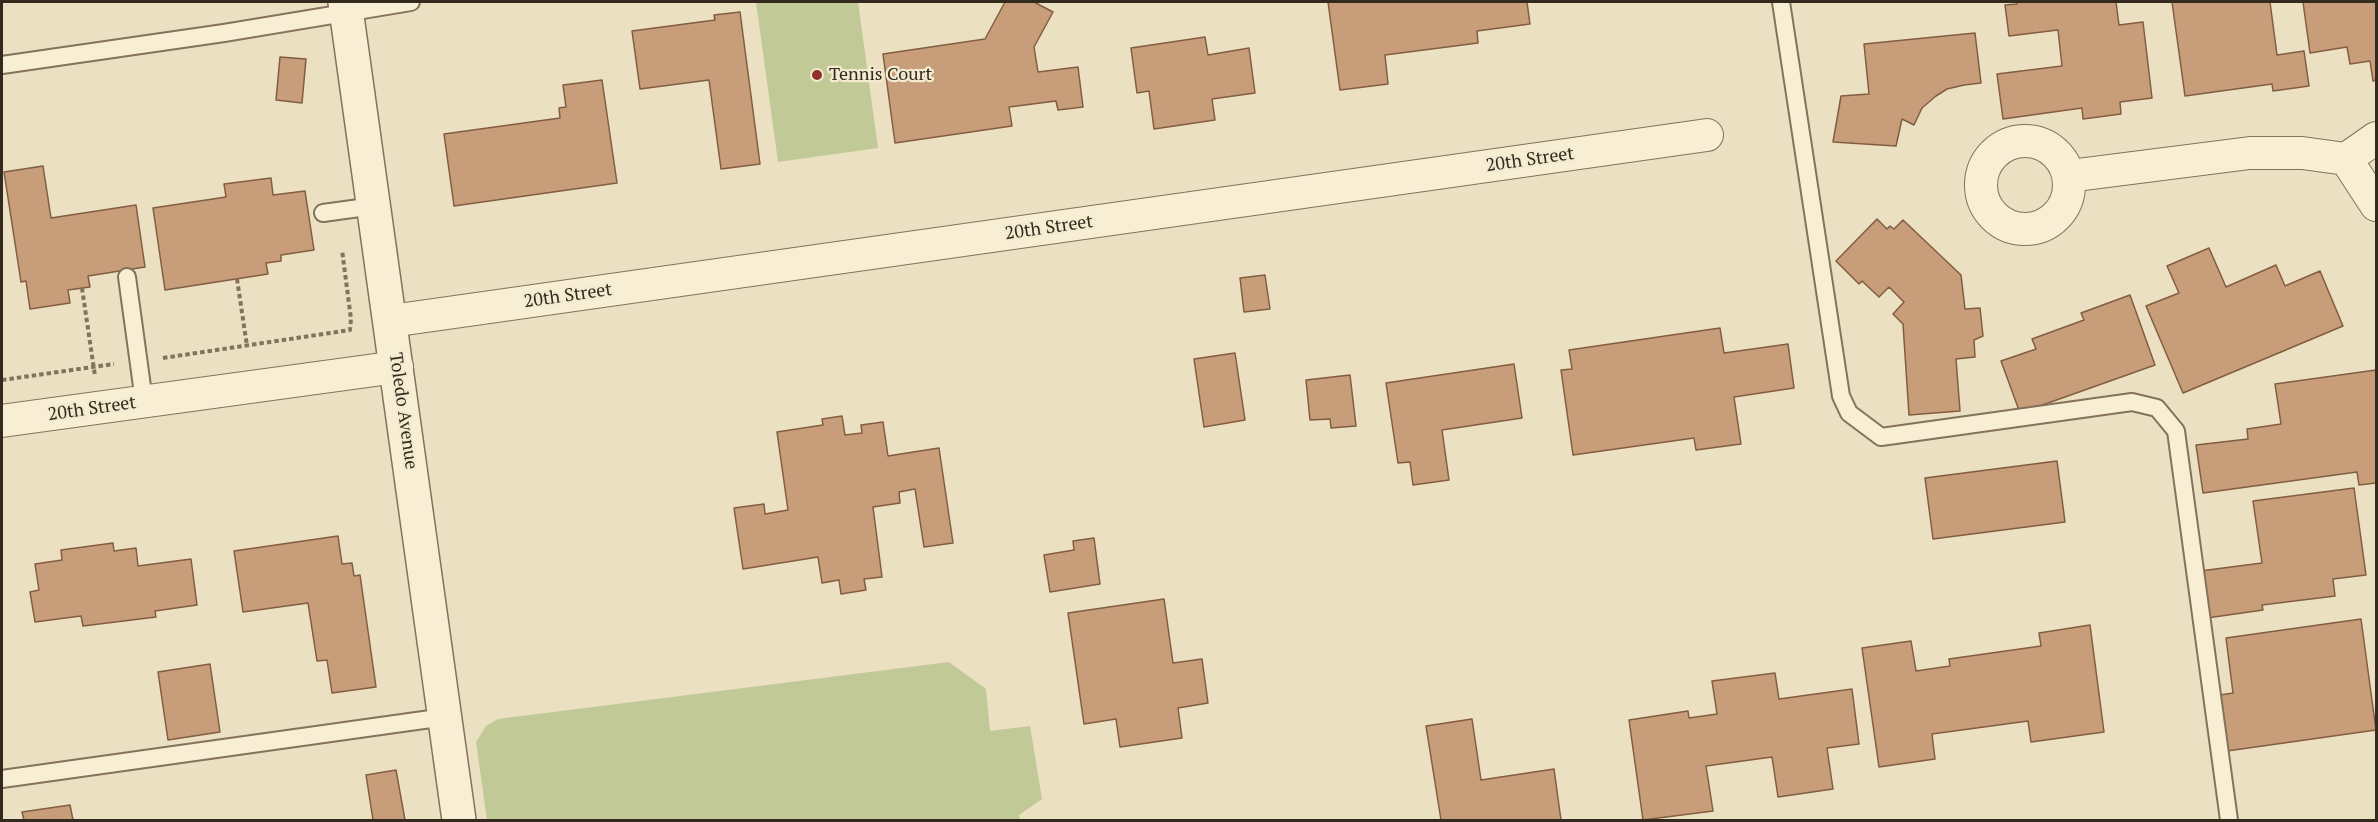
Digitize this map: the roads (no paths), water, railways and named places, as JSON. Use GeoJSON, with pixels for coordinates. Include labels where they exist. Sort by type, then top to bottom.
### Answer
{"type":"FeatureCollection","features":[{"type":"Feature","properties":{"kind":"street","name":"Toledo Avenue"},"geometry":{"type":"LineString","coordinates":[[346,6],[459,820]]}},
{"type":"Feature","properties":{"kind":"street","name":"20th Street"},"geometry":{"type":"LineString","coordinates":[[390,321],[1707,135]]}},
{"type":"Feature","properties":{"kind":"street"},"geometry":{"type":"LineString","coordinates":[[2069,176],[2250,153],[2302,153],[2346,159],[2376,138]]}},
{"type":"Feature","properties":{"kind":"street"},"geometry":{"type":"LineString","coordinates":[[2346,159],[2376,205]]}},
{"type":"Feature","properties":{"kind":"street","name":"20th Street"},"geometry":{"type":"LineString","coordinates":[[2,421],[397,367]]}},
{"type":"Feature","properties":{"kind":"lane"},"geometry":{"type":"LineString","coordinates":[[2,65],[224,33],[346,6],[411,2]]}},
{"type":"Feature","properties":{"kind":"lane"},"geometry":{"type":"LineString","coordinates":[[1781,2],[1842,396],[1849,413],[1881,437],[2132,402],[2157,408],[2176,430],[2229,820]]}},
{"type":"Feature","properties":{"kind":"lane"},"geometry":{"type":"LineString","coordinates":[[330,212],[374,206]]}},
{"type":"Feature","properties":{"kind":"lane"},"geometry":{"type":"LineString","coordinates":[[127,277],[144,402]]}},
{"type":"Feature","properties":{"kind":"lane"},"geometry":{"type":"LineString","coordinates":[[2,779],[445,717]]}},
{"type":"Feature","properties":{"kind":"place","name":"Tennis Court"},"geometry":{"type":"Point","coordinates":[817,75]}}]}
